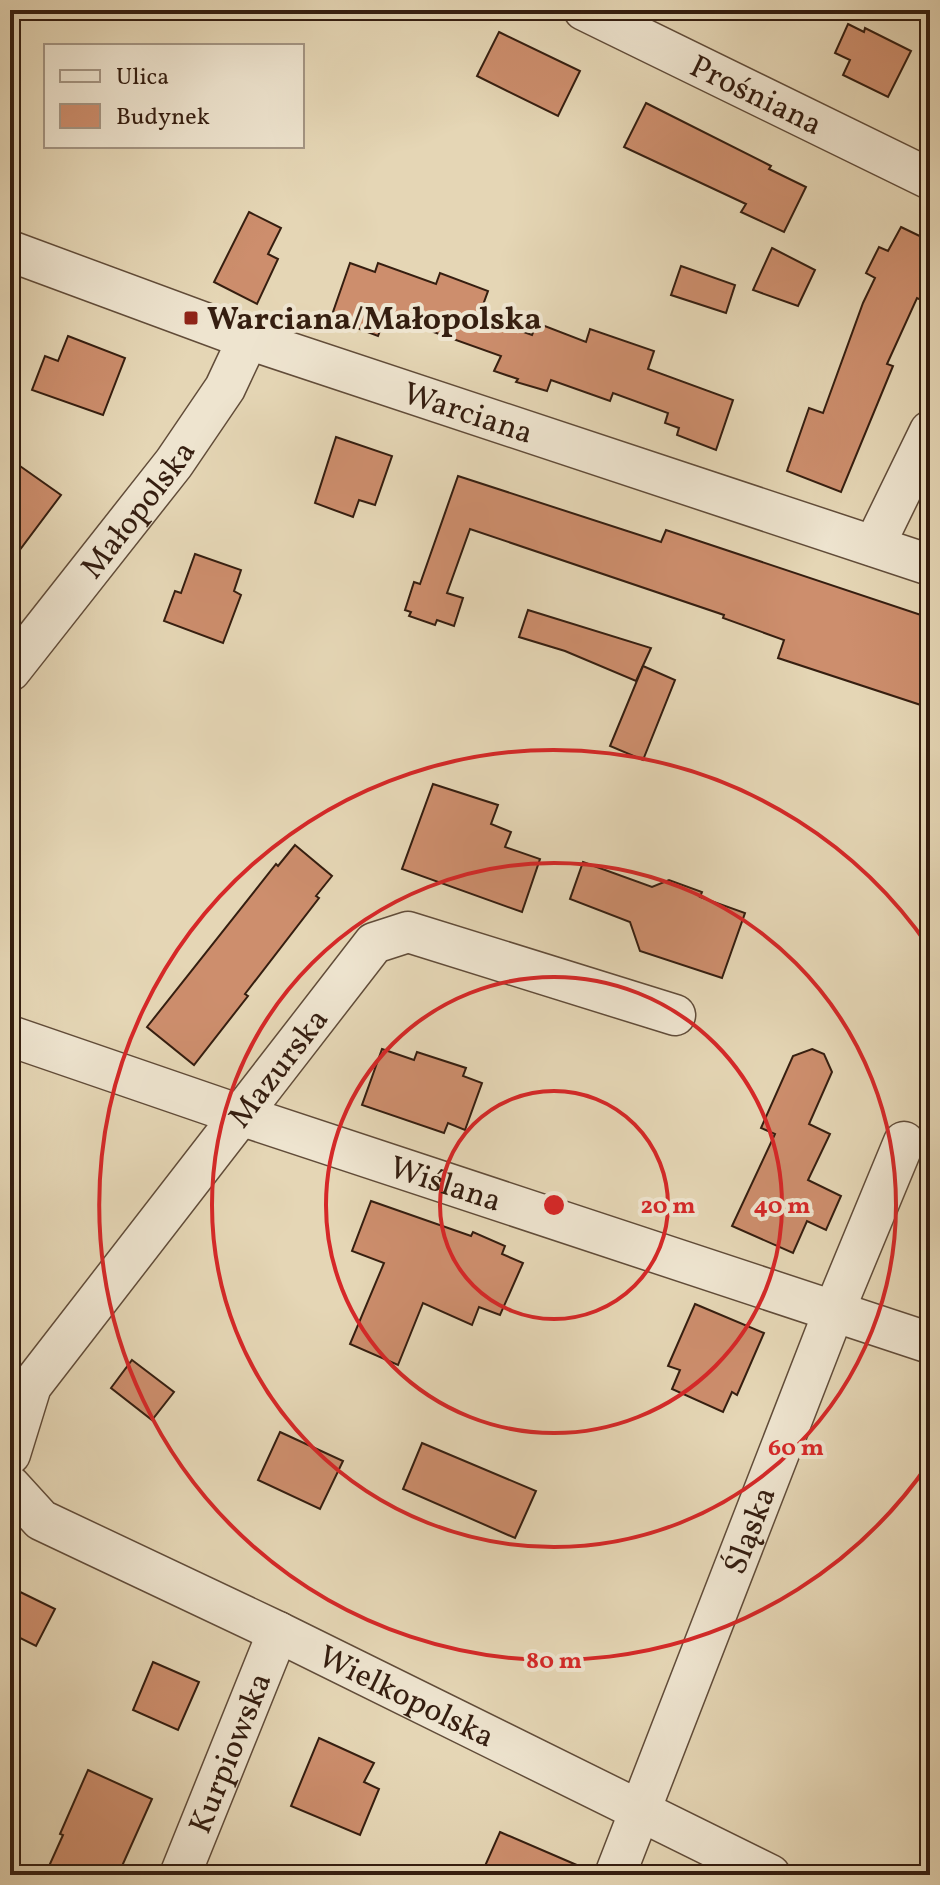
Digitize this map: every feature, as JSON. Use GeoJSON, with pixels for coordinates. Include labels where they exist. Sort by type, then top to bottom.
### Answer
{"type":"FeatureCollection","features":[{"type":"Feature","properties":{"kind":"street","name":"Prośniana"},"geometry":{"type":"LineString","coordinates":[[584,10],[930,179]]}},
{"type":"Feature","properties":{"kind":"street","name":"Warciana"},"geometry":{"type":"LineString","coordinates":[[10,251],[248,339],[930,565]]}},
{"type":"Feature","properties":{"kind":"street","name":"Małopolska"},"geometry":{"type":"LineString","coordinates":[[10,671],[174,463],[225,388],[248,339]]}},
{"type":"Feature","properties":{"kind":"street"},"geometry":{"type":"LineString","coordinates":[[874,546],[930,431]]}},
{"type":"Feature","properties":{"kind":"street","name":"Mazurska"},"geometry":{"type":"LineString","coordinates":[[10,1454],[31,1386],[374,943],[408,932],[675,1015]]}},
{"type":"Feature","properties":{"kind":"street","name":"Wiślana"},"geometry":{"type":"LineString","coordinates":[[10,1036],[930,1343]]}},
{"type":"Feature","properties":{"kind":"street","name":"Śląska"},"geometry":{"type":"LineString","coordinates":[[615,1875],[834,1311],[904,1142]]}},
{"type":"Feature","properties":{"kind":"street","name":"Wielkopolska"},"geometry":{"type":"LineString","coordinates":[[10,1486],[41,1520],[278,1632],[770,1875]]}},
{"type":"Feature","properties":{"kind":"street","name":"Kurpiowska"},"geometry":{"type":"LineString","coordinates":[[180,1875],[278,1632]]}},
{"type":"Feature","properties":{"kind":"building"},"geometry":{"type":"Polygon","coordinates":[[[848,24],[864,32],[865,28],[911,51],[888,97],[843,75],[850,60],[835,53],[848,24]]]}},
{"type":"Feature","properties":{"kind":"building"},"geometry":{"type":"Polygon","coordinates":[[[499,32],[580,71],[558,116],[477,76],[499,32]]]}},
{"type":"Feature","properties":{"kind":"building"},"geometry":{"type":"Polygon","coordinates":[[[646,103],[806,187],[784,232],[741,212],[746,204],[624,147],[646,103]]]}},
{"type":"Feature","properties":{"kind":"building"},"geometry":{"type":"Polygon","coordinates":[[[249,212],[281,228],[268,254],[278,259],[257,304],[214,282],[249,212]]]}},
{"type":"Feature","properties":{"kind":"building"},"geometry":{"type":"Polygon","coordinates":[[[901,227],[930,241],[930,283],[921,300],[917,298],[887,364],[893,366],[841,492],[787,471],[809,408],[823,413],[875,278],[866,273],[879,247],[888,251],[901,227]]]}},
{"type":"Feature","properties":{"kind":"building"},"geometry":{"type":"Polygon","coordinates":[[[772,248],[815,270],[798,306],[753,290],[772,248]]]}},
{"type":"Feature","properties":{"kind":"building"},"geometry":{"type":"Polygon","coordinates":[[[350,263],[375,272],[378,263],[436,284],[440,273],[488,291],[479,316],[532,335],[537,323],[586,342],[590,329],[654,351],[648,369],[733,400],[716,450],[677,435],[679,428],[665,423],[668,413],[613,393],[610,401],[551,380],[547,391],[516,382],[518,379],[494,371],[501,356],[386,315],[378,336],[346,324],[348,319],[333,312],[350,263]]]}},
{"type":"Feature","properties":{"kind":"building"},"geometry":{"type":"Polygon","coordinates":[[[681,266],[735,285],[726,313],[671,295],[681,266]]]}},
{"type":"Feature","properties":{"kind":"building"},"geometry":{"type":"Polygon","coordinates":[[[68,336],[125,358],[103,415],[32,390],[45,356],[58,361],[68,336]]]}},
{"type":"Feature","properties":{"kind":"building"},"geometry":{"type":"Polygon","coordinates":[[[336,437],[392,456],[375,505],[359,500],[353,517],[315,503],[336,437]]]}},
{"type":"Feature","properties":{"kind":"building"},"geometry":{"type":"Polygon","coordinates":[[[10,459],[61,495],[10,563],[10,459]]]}},
{"type":"Feature","properties":{"kind":"building"},"geometry":{"type":"Polygon","coordinates":[[[458,476],[661,542],[666,530],[930,618],[930,708],[778,658],[784,640],[723,618],[724,615],[470,529],[447,593],[463,598],[454,626],[437,620],[435,625],[409,616],[411,612],[405,610],[414,582],[420,584],[458,476]]]}},
{"type":"Feature","properties":{"kind":"building"},"geometry":{"type":"Polygon","coordinates":[[[195,554],[241,570],[234,591],[241,595],[223,643],[164,621],[175,591],[181,593],[195,554]]]}},
{"type":"Feature","properties":{"kind":"building"},"geometry":{"type":"Polygon","coordinates":[[[528,610],[651,648],[636,681],[565,651],[519,637],[528,610]]]}},
{"type":"Feature","properties":{"kind":"building"},"geometry":{"type":"Polygon","coordinates":[[[643,666],[675,680],[643,760],[610,746],[643,666]]]}},
{"type":"Feature","properties":{"kind":"building"},"geometry":{"type":"Polygon","coordinates":[[[433,784],[498,805],[491,824],[511,832],[505,847],[540,859],[522,912],[402,869],[433,784]]]}},
{"type":"Feature","properties":{"kind":"building"},"geometry":{"type":"Polygon","coordinates":[[[295,845],[332,876],[316,896],[319,898],[245,994],[248,996],[194,1065],[147,1027],[276,864],[278,866],[295,845]]]}},
{"type":"Feature","properties":{"kind":"building"},"geometry":{"type":"Polygon","coordinates":[[[583,862],[652,887],[669,880],[702,892],[700,897],[745,913],[722,978],[640,951],[630,922],[570,899],[583,862]]]}},
{"type":"Feature","properties":{"kind":"building"},"geometry":{"type":"Polygon","coordinates":[[[382,1049],[414,1060],[417,1052],[466,1068],[463,1076],[482,1083],[465,1130],[448,1123],[444,1133],[362,1105],[382,1049]]]}},
{"type":"Feature","properties":{"kind":"building"},"geometry":{"type":"Polygon","coordinates":[[[812,1049],[824,1054],[832,1072],[809,1124],[830,1134],[808,1180],[841,1196],[826,1230],[807,1221],[793,1253],[732,1226],[775,1134],[761,1128],[793,1056],[812,1049]]]}},
{"type":"Feature","properties":{"kind":"building"},"geometry":{"type":"Polygon","coordinates":[[[371,1201],[471,1236],[473,1232],[505,1246],[502,1254],[523,1263],[500,1315],[479,1307],[472,1325],[423,1303],[398,1365],[350,1344],[384,1263],[352,1251],[371,1201]]]}},
{"type":"Feature","properties":{"kind":"building"},"geometry":{"type":"Polygon","coordinates":[[[695,1304],[764,1333],[737,1395],[732,1392],[723,1412],[672,1389],[680,1370],[668,1366],[695,1304]]]}},
{"type":"Feature","properties":{"kind":"building"},"geometry":{"type":"Polygon","coordinates":[[[132,1360],[174,1392],[152,1420],[111,1388],[132,1360]]]}},
{"type":"Feature","properties":{"kind":"building"},"geometry":{"type":"Polygon","coordinates":[[[280,1432],[343,1461],[320,1509],[258,1480],[280,1432]]]}},
{"type":"Feature","properties":{"kind":"building"},"geometry":{"type":"Polygon","coordinates":[[[422,1443],[536,1491],[515,1538],[403,1489],[422,1443]]]}},
{"type":"Feature","properties":{"kind":"building"},"geometry":{"type":"Polygon","coordinates":[[[10,1587],[55,1609],[36,1646],[10,1633],[10,1587]]]}},
{"type":"Feature","properties":{"kind":"building"},"geometry":{"type":"Polygon","coordinates":[[[153,1662],[199,1682],[178,1730],[133,1710],[153,1662]]]}},
{"type":"Feature","properties":{"kind":"building"},"geometry":{"type":"Polygon","coordinates":[[[319,1738],[374,1763],[364,1782],[379,1789],[360,1835],[291,1806],[319,1738]]]}},
{"type":"Feature","properties":{"kind":"building"},"geometry":{"type":"Polygon","coordinates":[[[88,1770],[152,1799],[118,1875],[45,1875],[63,1835],[60,1834],[88,1770]]]}},
{"type":"Feature","properties":{"kind":"building"},"geometry":{"type":"Polygon","coordinates":[[[500,1832],[593,1872],[593,1875],[481,1875],[500,1832]]]}},
{"type":"Feature","properties":{"kind":"place","name":"Warciana/Małopolska"},"geometry":{"type":"Point","coordinates":[191,318]}}]}
